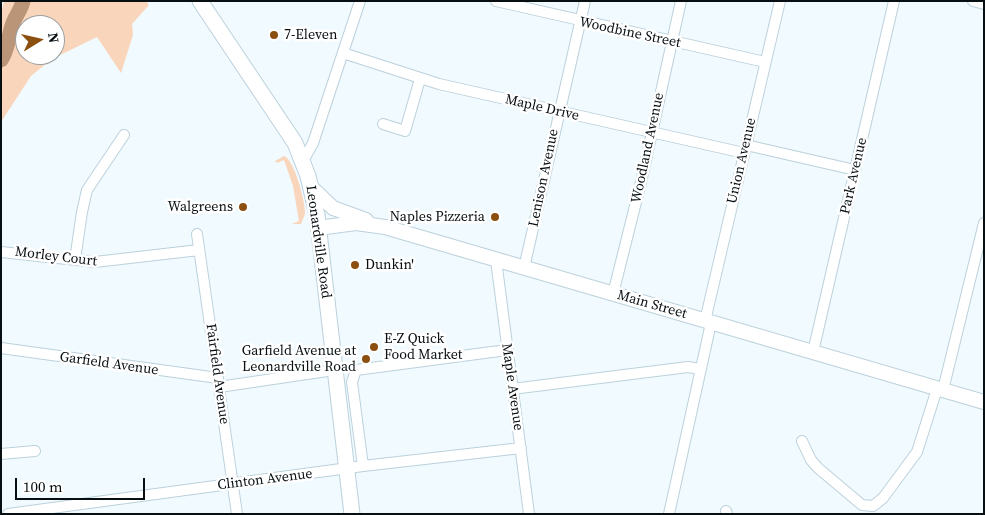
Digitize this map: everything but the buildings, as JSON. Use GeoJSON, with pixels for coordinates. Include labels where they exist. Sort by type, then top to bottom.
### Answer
{"type":"FeatureCollection","features":[{"type":"Feature","properties":{"kind":"main road","name":"Leonardville Road"},"geometry":{"type":"LineString","coordinates":[[200,1],[290,136],[303,161],[312,188],[352,514]]}},
{"type":"Feature","properties":{"kind":"street"},"geometry":{"type":"LineString","coordinates":[[303,161],[313,143],[360,1]]}},
{"type":"Feature","properties":{"kind":"street","name":"Woodbine Street"},"geometry":{"type":"LineString","coordinates":[[496,1],[579,22],[765,62]]}},
{"type":"Feature","properties":{"kind":"street","name":"Lenison Avenue"},"geometry":{"type":"LineString","coordinates":[[524,268],[585,1]]}},
{"type":"Feature","properties":{"kind":"street","name":"Woodland Avenue"},"geometry":{"type":"LineString","coordinates":[[613,294],[652,133],[681,1]]}},
{"type":"Feature","properties":{"kind":"street","name":"Union Avenue"},"geometry":{"type":"LineString","coordinates":[[668,514],[745,149],[780,1]]}},
{"type":"Feature","properties":{"kind":"street","name":"Park Avenue"},"geometry":{"type":"LineString","coordinates":[[812,352],[894,1]]}},
{"type":"Feature","properties":{"kind":"street"},"geometry":{"type":"LineString","coordinates":[[973,1],[984,4]]}},
{"type":"Feature","properties":{"kind":"street","name":"Maple Drive"},"geometry":{"type":"LineString","coordinates":[[343,54],[420,79],[559,112],[652,133],[855,170]]}},
{"type":"Feature","properties":{"kind":"street"},"geometry":{"type":"LineString","coordinates":[[383,124],[405,131],[420,79]]}},
{"type":"Feature","properties":{"kind":"street"},"geometry":{"type":"LineString","coordinates":[[75,260],[83,203],[88,190],[124,135]]}},
{"type":"Feature","properties":{"kind":"street"},"geometry":{"type":"LineString","coordinates":[[312,188],[335,209],[385,227]]}},
{"type":"Feature","properties":{"kind":"street","name":"Main Street"},"geometry":{"type":"LineString","coordinates":[[318,228],[356,223],[385,227],[984,402]]}},
{"type":"Feature","properties":{"kind":"street"},"geometry":{"type":"LineString","coordinates":[[802,441],[811,460],[818,468],[862,505],[872,506],[883,498],[917,452],[940,389],[984,223]]}},
{"type":"Feature","properties":{"kind":"street","name":"Fairfield Avenue"},"geometry":{"type":"LineString","coordinates":[[197,234],[237,514]]}},
{"type":"Feature","properties":{"kind":"street","name":"Morley Court"},"geometry":{"type":"LineString","coordinates":[[1,252],[108,262],[200,250]]}},
{"type":"Feature","properties":{"kind":"street","name":"Maple Avenue"},"geometry":{"type":"LineString","coordinates":[[496,260],[529,514]]}},
{"type":"Feature","properties":{"kind":"street","name":"Garfield Avenue"},"geometry":{"type":"LineString","coordinates":[[1,348],[218,382],[334,370]]}},
{"type":"Feature","properties":{"kind":"street"},"geometry":{"type":"LineString","coordinates":[[363,466],[352,382],[356,370],[507,350]]}},
{"type":"Feature","properties":{"kind":"street"},"geometry":{"type":"LineString","coordinates":[[512,388],[688,367],[700,369]]}},
{"type":"Feature","properties":{"kind":"street","name":"Clinton Avenue"},"geometry":{"type":"LineString","coordinates":[[8,514],[347,470],[363,466],[521,448]]}},
{"type":"Feature","properties":{"kind":"street"},"geometry":{"type":"LineString","coordinates":[[1,454],[35,451]]}},
{"type":"Feature","properties":{"kind":"shaded area"},"geometry":{"type":"Polygon","coordinates":[[[4,1],[146,1],[149,5],[132,24],[133,35],[121,73],[97,37],[65,53],[65,15],[15,15],[15,65],[45,65],[31,76],[1,122],[1,14],[4,1]]]}},
{"type":"Feature","properties":{"kind":"shaded area"},"geometry":{"type":"Polygon","coordinates":[[[284,156],[292,165],[305,208],[301,224],[292,224],[299,221],[293,186],[284,160],[277,163],[275,161],[284,156]]]}},
{"type":"Feature","properties":{"kind":"waterway"},"geometry":{"type":"LineString","coordinates":[[1,60],[6,51],[13,23],[23,1]]}},
{"type":"Feature","properties":{"kind":"place","name":"7-Eleven"},"geometry":{"type":"Point","coordinates":[274,35]}},
{"type":"Feature","properties":{"kind":"place","name":"Walgreens"},"geometry":{"type":"Point","coordinates":[243,207]}},
{"type":"Feature","properties":{"kind":"place","name":"Naples Pizzeria"},"geometry":{"type":"Point","coordinates":[495,217]}},
{"type":"Feature","properties":{"kind":"place","name":"Dunkin'"},"geometry":{"type":"Point","coordinates":[355,265]}},
{"type":"Feature","properties":{"kind":"place","name":"E-Z Quick Food Market"},"geometry":{"type":"Point","coordinates":[374,347]}},
{"type":"Feature","properties":{"kind":"place","name":"Garfield Avenue at Leonardville Road"},"geometry":{"type":"Point","coordinates":[366,359]}}]}
